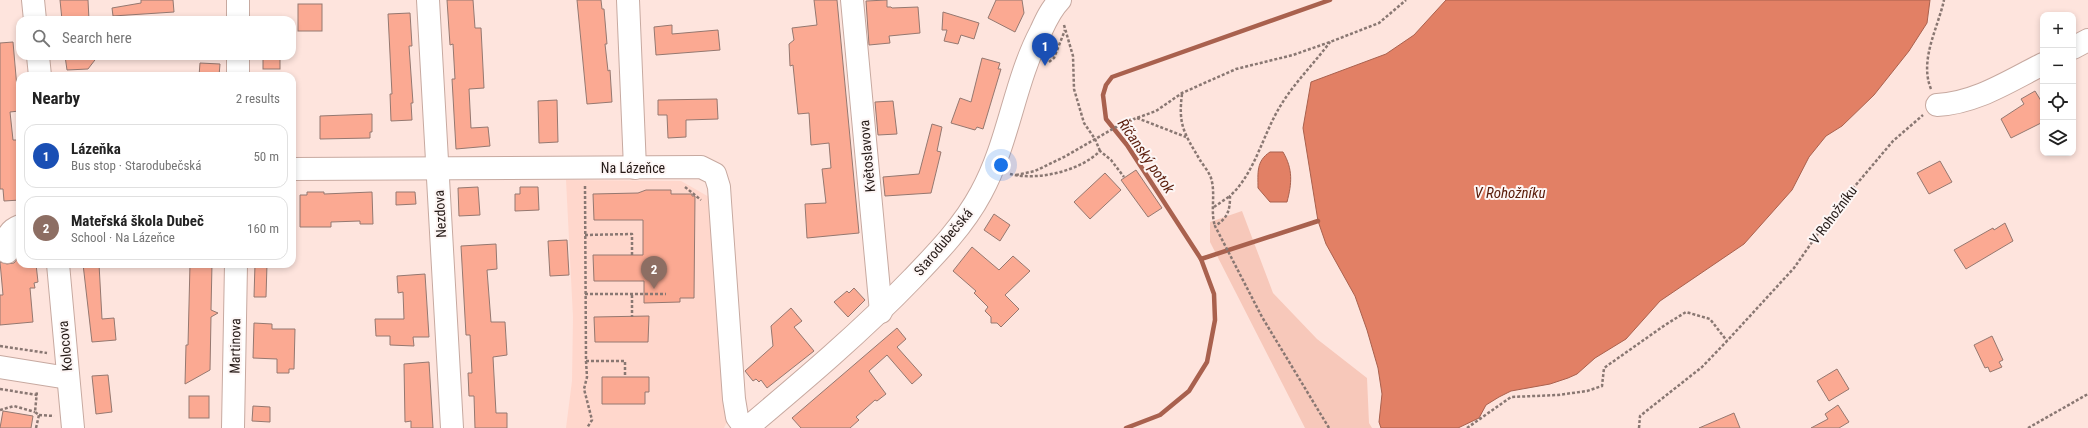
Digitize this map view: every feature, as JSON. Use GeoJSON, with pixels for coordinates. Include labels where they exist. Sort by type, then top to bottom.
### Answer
{"type":"FeatureCollection","features":[{"type":"Feature","properties":{"kind":"street"},"geometry":{"type":"LineString","coordinates":[[33,0],[35,16]]}},
{"type":"Feature","properties":{"kind":"street"},"geometry":{"type":"LineString","coordinates":[[238,0],[238,16]]}},
{"type":"Feature","properties":{"kind":"street","name":"Nezdova"},"geometry":{"type":"LineString","coordinates":[[428,0],[452,428]]}},
{"type":"Feature","properties":{"kind":"street"},"geometry":{"type":"LineString","coordinates":[[628,0],[635,168]]}},
{"type":"Feature","properties":{"kind":"street","name":"Květoslavova"},"geometry":{"type":"LineString","coordinates":[[852,0],[881,312]]}},
{"type":"Feature","properties":{"kind":"street","name":"Starodubečská"},"geometry":{"type":"LineString","coordinates":[[746,428],[808,377],[881,312],[932,258],[965,219],[982,192],[992,167],[1027,60],[1051,4]]}},
{"type":"Feature","properties":{"kind":"street"},"geometry":{"type":"LineString","coordinates":[[2076,46],[2088,40]]}},
{"type":"Feature","properties":{"kind":"street"},"geometry":{"type":"LineString","coordinates":[[38,60],[40,72]]}},
{"type":"Feature","properties":{"kind":"street"},"geometry":{"type":"LineString","coordinates":[[238,60],[238,72]]}},
{"type":"Feature","properties":{"kind":"street"},"geometry":{"type":"LineString","coordinates":[[1937,105],[1962,102],[1984,94],[2040,66]]}},
{"type":"Feature","properties":{"kind":"street","name":"Na Lázeňce"},"geometry":{"type":"LineString","coordinates":[[296,169],[437,167],[700,167],[715,174],[720,202],[734,399],[737,417],[746,428]]}},
{"type":"Feature","properties":{"kind":"street"},"geometry":{"type":"LineString","coordinates":[[7,252],[6,240],[8,234],[16,229]]}},
{"type":"Feature","properties":{"kind":"street","name":"Kolocova"},"geometry":{"type":"LineString","coordinates":[[58,268],[68,378],[67,422]]}},
{"type":"Feature","properties":{"kind":"street","name":"Martinova"},"geometry":{"type":"LineString","coordinates":[[234,428],[236,268]]}},
{"type":"Feature","properties":{"kind":"street"},"geometry":{"type":"LineString","coordinates":[[0,368],[68,378]]}},
{"type":"Feature","properties":{"kind":"path"},"geometry":{"type":"LineString","coordinates":[[1016,175],[1035,171],[1064,158],[1123,123],[1156,111],[1182,93],[1236,70],[1293,55],[1379,23],[1406,0]]}},
{"type":"Feature","properties":{"kind":"path"},"geometry":{"type":"LineString","coordinates":[[1937,105],[1928,83],[1927,71],[1931,42],[1944,0]]}},
{"type":"Feature","properties":{"kind":"path"},"geometry":{"type":"LineString","coordinates":[[1049,62],[1054,58],[1065,30],[1073,56],[1074,89],[1084,123],[1095,139],[1100,151],[1111,160],[1124,177]]}},
{"type":"Feature","properties":{"kind":"path"},"geometry":{"type":"LineString","coordinates":[[1214,207],[1238,189],[1250,169],[1278,110],[1299,79],[1330,42]]}},
{"type":"Feature","properties":{"kind":"path"},"geometry":{"type":"LineString","coordinates":[[1182,93],[1180,112],[1182,130],[1210,176],[1214,188],[1214,207],[1212,216],[1215,226],[1262,316],[1329,428]]}},
{"type":"Feature","properties":{"kind":"path","name":"V Rohožníku"},"geometry":{"type":"LineString","coordinates":[[1639,428],[1640,416],[1702,367],[1794,268],[1833,212],[1893,141],[1914,120],[1937,105]]}},
{"type":"Feature","properties":{"kind":"path"},"geometry":{"type":"LineString","coordinates":[[1136,118],[1186,137]]}},
{"type":"Feature","properties":{"kind":"path"},"geometry":{"type":"LineString","coordinates":[[992,167],[1016,175],[1040,175],[1081,165],[1091,160],[1100,151]]}},
{"type":"Feature","properties":{"kind":"path"},"geometry":{"type":"LineString","coordinates":[[584,179],[587,377],[584,389],[592,420],[588,428]]}},
{"type":"Feature","properties":{"kind":"path"},"geometry":{"type":"LineString","coordinates":[[585,185],[592,185]]}},
{"type":"Feature","properties":{"kind":"path"},"geometry":{"type":"LineString","coordinates":[[684,186],[701,200],[702,207]]}},
{"type":"Feature","properties":{"kind":"path"},"geometry":{"type":"LineString","coordinates":[[1215,226],[1225,219],[1230,208],[1230,196]]}},
{"type":"Feature","properties":{"kind":"path"},"geometry":{"type":"LineString","coordinates":[[585,235],[632,234],[632,256]]}},
{"type":"Feature","properties":{"kind":"path"},"geometry":{"type":"LineString","coordinates":[[586,294],[666,294]]}},
{"type":"Feature","properties":{"kind":"path"},"geometry":{"type":"LineString","coordinates":[[632,295],[632,316]]}},
{"type":"Feature","properties":{"kind":"path"},"geometry":{"type":"LineString","coordinates":[[1468,427],[1511,397],[1558,395],[1587,391],[1602,386],[1604,368],[1686,312],[1710,319],[1727,341]]}},
{"type":"Feature","properties":{"kind":"path"},"geometry":{"type":"LineString","coordinates":[[0,346],[50,353]]}},
{"type":"Feature","properties":{"kind":"path"},"geometry":{"type":"LineString","coordinates":[[586,361],[626,361],[626,377]]}},
{"type":"Feature","properties":{"kind":"path"},"geometry":{"type":"LineString","coordinates":[[35,412],[39,374]]}},
{"type":"Feature","properties":{"kind":"path"},"geometry":{"type":"LineString","coordinates":[[0,389],[37,395]]}},
{"type":"Feature","properties":{"kind":"path"},"geometry":{"type":"LineString","coordinates":[[2028,428],[2088,394]]}},
{"type":"Feature","properties":{"kind":"path"},"geometry":{"type":"LineString","coordinates":[[0,410],[14,406],[35,412],[39,415],[67,422]]}},
{"type":"Feature","properties":{"kind":"path"},"geometry":{"type":"LineString","coordinates":[[36,428],[39,415]]}},
{"type":"Feature","properties":{"kind":"shaded area"},"geometry":{"type":"Polygon","coordinates":[[[566,180],[681,181],[716,201],[730,200],[736,261],[743,399],[724,428],[566,428],[572,381],[573,317],[566,180]]]}},
{"type":"Feature","properties":{"kind":"shaded area"},"geometry":{"type":"Polygon","coordinates":[[[1242,211],[1273,293],[1317,339],[1367,378],[1369,423],[1372,428],[1305,428],[1210,242],[1210,222],[1242,211]]]}},
{"type":"Feature","properties":{"kind":"water","name":"V Rohožníku"},"geometry":{"type":"Polygon","coordinates":[[[1446,0],[1930,0],[1927,23],[1909,51],[1874,95],[1842,126],[1826,136],[1809,157],[1792,190],[1744,244],[1660,301],[1626,339],[1595,358],[1577,374],[1550,384],[1511,391],[1499,397],[1486,405],[1479,418],[1458,428],[1381,428],[1379,422],[1382,394],[1378,368],[1355,296],[1326,244],[1318,221],[1303,128],[1311,82],[1386,54],[1414,35],[1446,0]]]}},
{"type":"Feature","properties":{"kind":"water"},"geometry":{"type":"Polygon","coordinates":[[[1270,152],[1283,152],[1289,164],[1291,182],[1287,202],[1270,202],[1258,188],[1258,172],[1260,163],[1262,159],[1270,152]]]}},
{"type":"Feature","properties":{"kind":"building"},"geometry":{"type":"Polygon","coordinates":[[[60,0],[88,0],[89,16],[62,16],[60,0]]]}},
{"type":"Feature","properties":{"kind":"building"},"geometry":{"type":"Polygon","coordinates":[[[141,0],[173,0],[174,12],[113,16],[112,8],[141,3],[141,0]]]}},
{"type":"Feature","properties":{"kind":"building"},"geometry":{"type":"Polygon","coordinates":[[[447,0],[473,0],[475,28],[481,28],[484,88],[469,89],[471,128],[488,127],[490,146],[456,149],[452,79],[455,79],[453,44],[450,45],[447,0]]]}},
{"type":"Feature","properties":{"kind":"building"},"geometry":{"type":"Polygon","coordinates":[[[577,0],[601,0],[602,9],[604,9],[607,44],[605,44],[608,71],[610,70],[612,102],[587,104],[577,0]]]}},
{"type":"Feature","properties":{"kind":"building"},"geometry":{"type":"Polygon","coordinates":[[[814,0],[837,0],[859,233],[807,238],[805,204],[826,203],[822,169],[831,168],[829,143],[811,145],[809,113],[798,114],[793,65],[790,66],[789,44],[794,40],[792,28],[817,25],[814,0]]]}},
{"type":"Feature","properties":{"kind":"building"},"geometry":{"type":"Polygon","coordinates":[[[887,0],[887,7],[918,7],[920,33],[889,36],[890,43],[869,45],[866,1],[887,0]]]}},
{"type":"Feature","properties":{"kind":"building"},"geometry":{"type":"Polygon","coordinates":[[[996,0],[1022,0],[1024,13],[1015,32],[988,18],[996,0]]]}},
{"type":"Feature","properties":{"kind":"building"},"geometry":{"type":"Polygon","coordinates":[[[298,4],[322,4],[322,31],[298,31],[298,4]]]}},
{"type":"Feature","properties":{"kind":"building"},"geometry":{"type":"Polygon","coordinates":[[[943,12],[979,23],[974,39],[961,35],[958,44],[944,41],[947,30],[942,30],[943,12]]]}},
{"type":"Feature","properties":{"kind":"building"},"geometry":{"type":"Polygon","coordinates":[[[410,13],[412,46],[409,46],[413,103],[411,103],[412,120],[391,121],[390,94],[392,94],[388,14],[410,13]]]}},
{"type":"Feature","properties":{"kind":"building"},"geometry":{"type":"Polygon","coordinates":[[[672,25],[672,34],[718,30],[720,50],[656,55],[654,27],[672,25]]]}},
{"type":"Feature","properties":{"kind":"building"},"geometry":{"type":"Polygon","coordinates":[[[13,42],[16,76],[16,111],[10,112],[13,140],[16,140],[16,200],[4,201],[3,189],[0,189],[0,43],[13,42]]]}},
{"type":"Feature","properties":{"kind":"building"},"geometry":{"type":"Polygon","coordinates":[[[982,58],[1000,63],[998,69],[1001,69],[983,129],[977,127],[975,130],[951,123],[960,98],[971,102],[982,58]]]}},
{"type":"Feature","properties":{"kind":"building"},"geometry":{"type":"Polygon","coordinates":[[[66,60],[95,60],[88,69],[67,70],[66,60]]]}},
{"type":"Feature","properties":{"kind":"building"},"geometry":{"type":"Polygon","coordinates":[[[263,60],[280,60],[280,69],[263,69],[263,60]]]}},
{"type":"Feature","properties":{"kind":"building"},"geometry":{"type":"Polygon","coordinates":[[[200,63],[220,64],[219,72],[199,72],[200,63]]]}},
{"type":"Feature","properties":{"kind":"building"},"geometry":{"type":"Polygon","coordinates":[[[2035,91],[2040,99],[2040,124],[2011,138],[2001,119],[2024,104],[2021,99],[2035,91]]]}},
{"type":"Feature","properties":{"kind":"building"},"geometry":{"type":"Polygon","coordinates":[[[717,99],[718,119],[686,120],[686,137],[668,138],[667,115],[658,115],[658,100],[717,99]]]}},
{"type":"Feature","properties":{"kind":"building"},"geometry":{"type":"Polygon","coordinates":[[[557,100],[558,142],[539,143],[538,101],[557,100]]]}},
{"type":"Feature","properties":{"kind":"building"},"geometry":{"type":"Polygon","coordinates":[[[893,101],[897,134],[878,135],[875,102],[893,101]]]}},
{"type":"Feature","properties":{"kind":"building"},"geometry":{"type":"Polygon","coordinates":[[[372,114],[372,132],[370,132],[370,138],[320,139],[320,116],[372,114]]]}},
{"type":"Feature","properties":{"kind":"building"},"geometry":{"type":"Polygon","coordinates":[[[932,124],[942,127],[937,151],[941,152],[931,193],[885,196],[883,177],[919,174],[932,124]]]}},
{"type":"Feature","properties":{"kind":"building"},"geometry":{"type":"Polygon","coordinates":[[[1940,161],[1952,182],[1929,194],[1917,173],[1940,161]]]}},
{"type":"Feature","properties":{"kind":"building"},"geometry":{"type":"Polygon","coordinates":[[[1136,170],[1162,208],[1148,217],[1121,180],[1136,170]]]}},
{"type":"Feature","properties":{"kind":"building"},"geometry":{"type":"Polygon","coordinates":[[[1105,173],[1121,190],[1090,219],[1074,202],[1105,173]]]}},
{"type":"Feature","properties":{"kind":"building"},"geometry":{"type":"Polygon","coordinates":[[[478,187],[480,215],[459,216],[458,188],[478,187]]]}},
{"type":"Feature","properties":{"kind":"building"},"geometry":{"type":"Polygon","coordinates":[[[520,187],[538,187],[539,210],[515,211],[515,194],[520,194],[520,187]]]}},
{"type":"Feature","properties":{"kind":"building"},"geometry":{"type":"Polygon","coordinates":[[[646,190],[671,190],[671,194],[692,194],[692,196],[695,196],[694,298],[680,298],[680,302],[644,303],[644,281],[594,281],[593,255],[643,255],[643,220],[594,220],[593,194],[638,193],[646,190]]]}},
{"type":"Feature","properties":{"kind":"building"},"geometry":{"type":"Polygon","coordinates":[[[307,192],[324,192],[324,194],[372,192],[373,224],[360,224],[360,221],[331,222],[331,227],[300,227],[300,195],[307,195],[307,192]]]}},
{"type":"Feature","properties":{"kind":"building"},"geometry":{"type":"Polygon","coordinates":[[[396,192],[415,192],[416,204],[396,205],[396,192]]]}},
{"type":"Feature","properties":{"kind":"building"},"geometry":{"type":"Polygon","coordinates":[[[994,214],[1010,225],[1000,241],[984,230],[994,214]]]}},
{"type":"Feature","properties":{"kind":"building"},"geometry":{"type":"Polygon","coordinates":[[[2005,223],[2013,241],[1966,269],[1954,250],[2005,223]]]}},
{"type":"Feature","properties":{"kind":"building"},"geometry":{"type":"Polygon","coordinates":[[[567,240],[569,275],[550,276],[548,241],[567,240]]]}},
{"type":"Feature","properties":{"kind":"building"},"geometry":{"type":"Polygon","coordinates":[[[496,244],[497,269],[487,270],[491,322],[505,322],[507,355],[493,357],[496,413],[507,413],[507,428],[475,428],[474,396],[469,396],[468,373],[472,373],[470,335],[466,335],[461,246],[496,244]]]}},
{"type":"Feature","properties":{"kind":"building"},"geometry":{"type":"Polygon","coordinates":[[[972,247],[999,270],[1013,256],[1030,271],[1005,295],[1019,309],[1001,327],[997,323],[991,323],[991,317],[985,311],[988,307],[974,293],[976,291],[953,271],[972,247]]]}},
{"type":"Feature","properties":{"kind":"building"},"geometry":{"type":"Polygon","coordinates":[[[16,260],[16,268],[36,268],[38,282],[34,283],[35,288],[30,288],[33,322],[0,325],[0,295],[3,295],[0,262],[7,264],[14,263],[16,260]]]}},
{"type":"Feature","properties":{"kind":"building"},"geometry":{"type":"Polygon","coordinates":[[[83,268],[99,268],[102,319],[114,318],[116,340],[92,342],[83,268]]]}},
{"type":"Feature","properties":{"kind":"building"},"geometry":{"type":"Polygon","coordinates":[[[190,268],[212,268],[211,310],[218,313],[211,317],[210,370],[185,384],[186,345],[188,345],[190,268]]]}},
{"type":"Feature","properties":{"kind":"building"},"geometry":{"type":"Polygon","coordinates":[[[255,268],[267,268],[266,297],[254,297],[255,268]]]}},
{"type":"Feature","properties":{"kind":"building"},"geometry":{"type":"Polygon","coordinates":[[[425,274],[429,337],[413,337],[414,346],[390,345],[390,336],[376,336],[375,319],[404,319],[403,292],[398,293],[397,276],[425,274]]]}},
{"type":"Feature","properties":{"kind":"building"},"geometry":{"type":"Polygon","coordinates":[[[854,288],[865,300],[848,317],[834,302],[847,291],[849,293],[854,288]]]}},
{"type":"Feature","properties":{"kind":"building"},"geometry":{"type":"Polygon","coordinates":[[[791,308],[802,321],[794,327],[814,351],[767,388],[761,380],[759,382],[756,379],[753,381],[745,371],[773,346],[771,326],[791,308]]]}},
{"type":"Feature","properties":{"kind":"building"},"geometry":{"type":"Polygon","coordinates":[[[649,316],[648,342],[595,342],[594,317],[649,316]]]}},
{"type":"Feature","properties":{"kind":"building"},"geometry":{"type":"Polygon","coordinates":[[[254,323],[272,324],[272,329],[295,329],[294,369],[289,369],[289,373],[277,373],[277,359],[253,358],[254,323]]]}},
{"type":"Feature","properties":{"kind":"building"},"geometry":{"type":"Polygon","coordinates":[[[897,328],[906,339],[897,347],[922,375],[912,384],[887,355],[869,371],[886,394],[877,401],[875,400],[856,417],[859,420],[850,428],[801,428],[792,418],[897,328]]]}},
{"type":"Feature","properties":{"kind":"building"},"geometry":{"type":"Polygon","coordinates":[[[1992,336],[2003,360],[1999,362],[2002,367],[1990,372],[1988,367],[1985,368],[1974,345],[1992,336]]]}},
{"type":"Feature","properties":{"kind":"building"},"geometry":{"type":"Polygon","coordinates":[[[429,362],[433,428],[411,428],[411,421],[405,422],[404,364],[429,362]]]}},
{"type":"Feature","properties":{"kind":"building"},"geometry":{"type":"Polygon","coordinates":[[[1837,369],[1849,389],[1829,401],[1817,381],[1837,369]]]}},
{"type":"Feature","properties":{"kind":"building"},"geometry":{"type":"Polygon","coordinates":[[[108,375],[112,412],[96,414],[92,376],[108,375]]]}},
{"type":"Feature","properties":{"kind":"building"},"geometry":{"type":"Polygon","coordinates":[[[602,377],[649,377],[649,392],[645,392],[645,404],[602,404],[602,377]]]}},
{"type":"Feature","properties":{"kind":"building"},"geometry":{"type":"Polygon","coordinates":[[[189,396],[209,396],[209,418],[189,418],[189,396]]]}},
{"type":"Feature","properties":{"kind":"building"},"geometry":{"type":"Polygon","coordinates":[[[1838,405],[1849,422],[1839,428],[1811,428],[1828,419],[1825,414],[1838,405]]]}},
{"type":"Feature","properties":{"kind":"building"},"geometry":{"type":"Polygon","coordinates":[[[253,406],[270,407],[270,422],[252,421],[253,406]]]}},
{"type":"Feature","properties":{"kind":"building"},"geometry":{"type":"Polygon","coordinates":[[[3,411],[33,416],[31,428],[0,428],[3,411]]]}},
{"type":"Feature","properties":{"kind":"building"},"geometry":{"type":"Polygon","coordinates":[[[1734,413],[1740,428],[1699,428],[1734,413]]]}},
{"type":"Feature","properties":{"kind":"waterway","name":"Říčanský potok"},"geometry":{"type":"LineString","coordinates":[[1126,428],[1160,415],[1189,391],[1207,362],[1215,320],[1214,294],[1201,259],[1127,145],[1106,119],[1103,95],[1106,85],[1112,77],[1330,0]]}},
{"type":"Feature","properties":{"kind":"waterway"},"geometry":{"type":"LineString","coordinates":[[1201,259],[1318,221]]}},
{"type":"Feature","properties":{"kind":"place","name":"Lázeňka"},"geometry":{"type":"Point","coordinates":[1045,66]}},
{"type":"Feature","properties":{"kind":"place","name":"Mateřská škola Dubeč"},"geometry":{"type":"Point","coordinates":[654,289]}}]}
